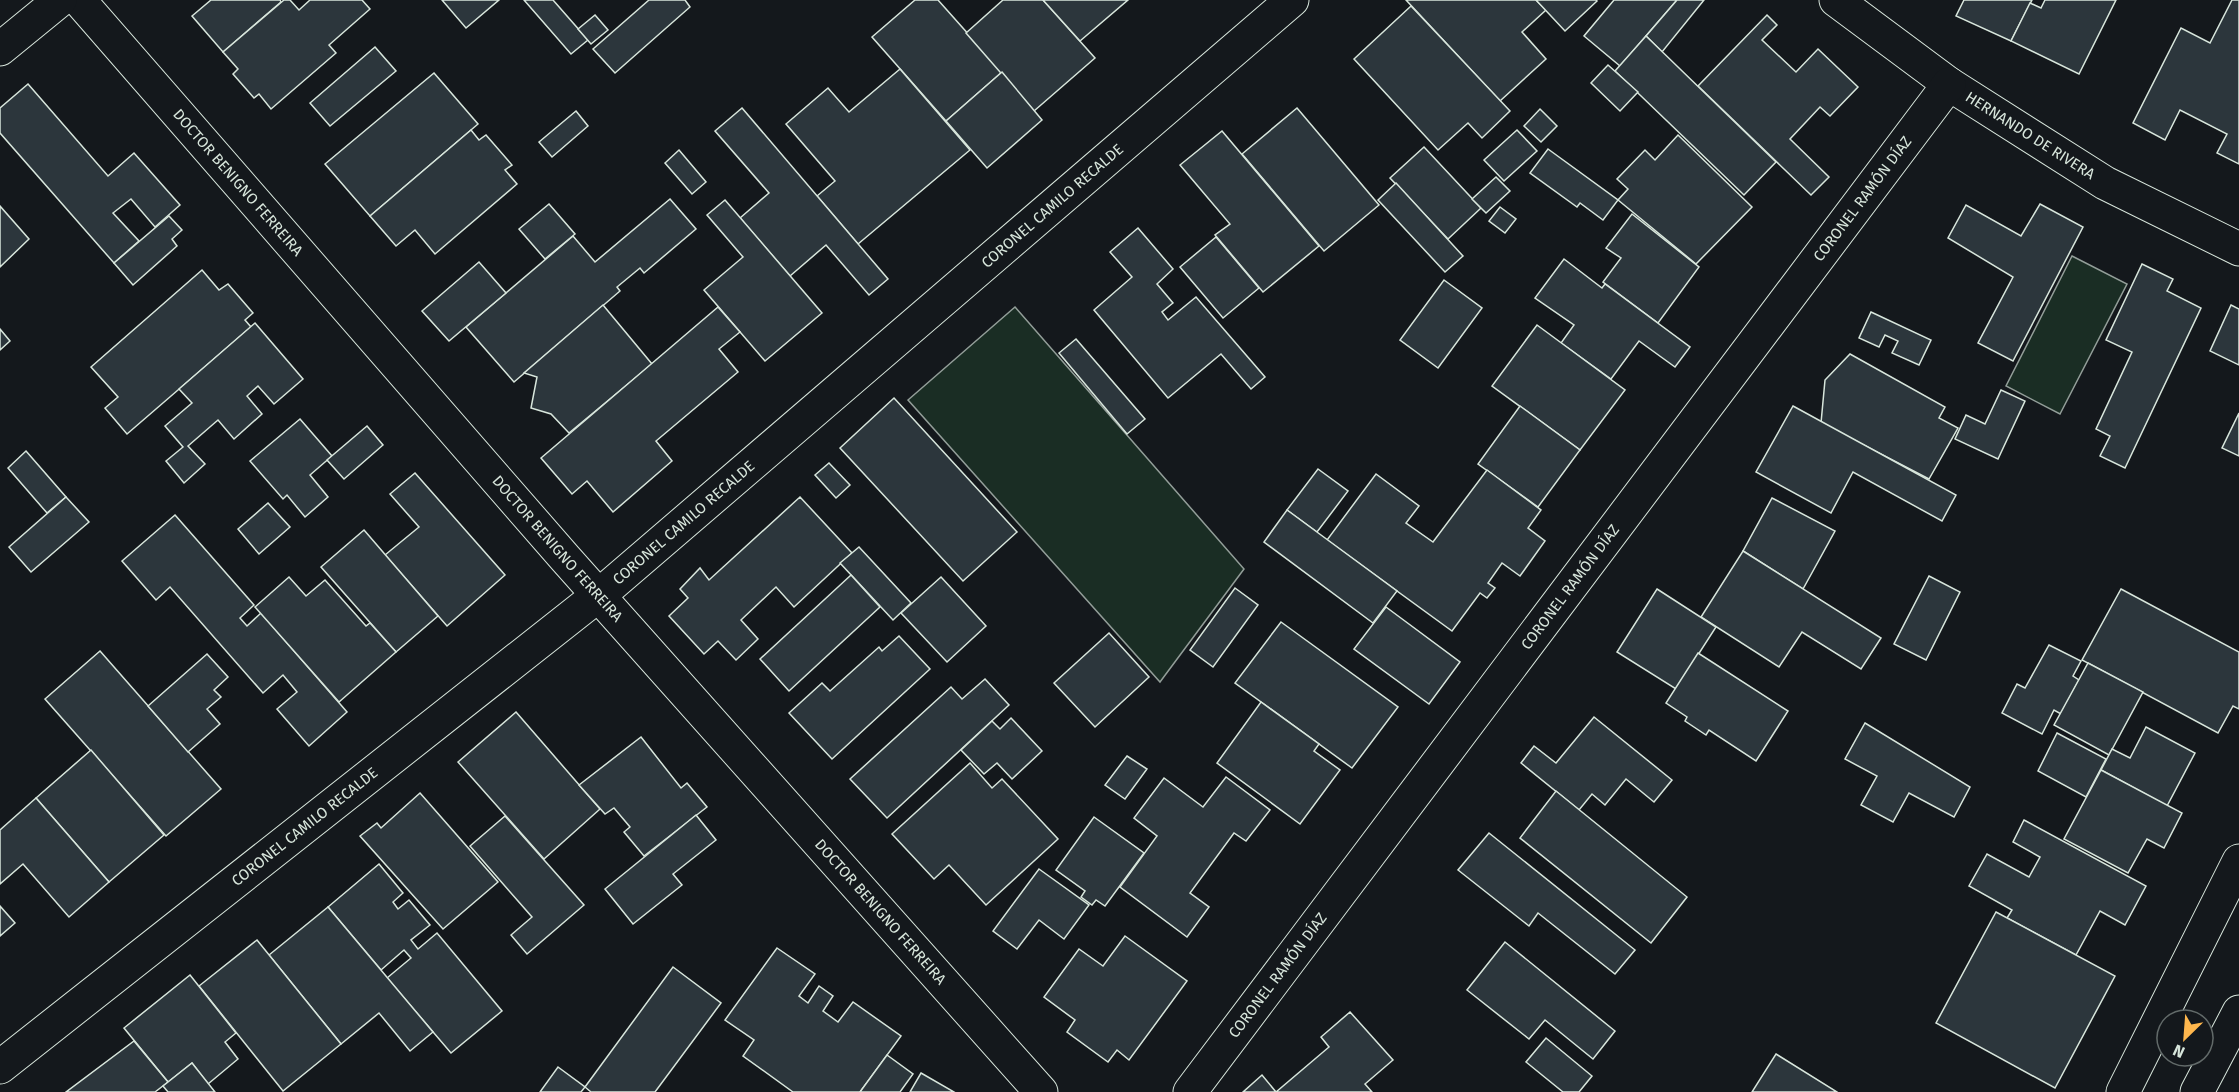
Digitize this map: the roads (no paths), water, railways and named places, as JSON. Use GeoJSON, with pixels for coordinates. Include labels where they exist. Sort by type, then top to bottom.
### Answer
{"type":"FeatureCollection","features":[{"type":"Feature","properties":{"kind":"street"},"geometry":{"type":"LineString","coordinates":[[0,49],[60,0]]}},
{"type":"Feature","properties":{"kind":"street","name":"DOCTOR BENIGNO FERREIRA"},"geometry":{"type":"LineString","coordinates":[[79,0],[597,594],[1041,1092]]}},
{"type":"Feature","properties":{"kind":"street","name":"CORONEL CAMILO RECALDE"},"geometry":{"type":"LineString","coordinates":[[0,1067],[631,568],[1292,0]]}},
{"type":"Feature","properties":{"kind":"street","name":"HERNANDO DE RIVERA"},"geometry":{"type":"LineString","coordinates":[[1836,0],[1949,84],[2105,183],[2239,249]]}},
{"type":"Feature","properties":{"kind":"street","name":"CORONEL RAMÓN DÍAZ"},"geometry":{"type":"LineString","coordinates":[[1190,1092],[1949,84]]}},
{"type":"Feature","properties":{"kind":"street"},"geometry":{"type":"LineString","coordinates":[[2123,1092],[2239,861]]}},
{"type":"Feature","properties":{"kind":"street"},"geometry":{"type":"LineString","coordinates":[[2197,1092],[2239,1012]]}}]}
